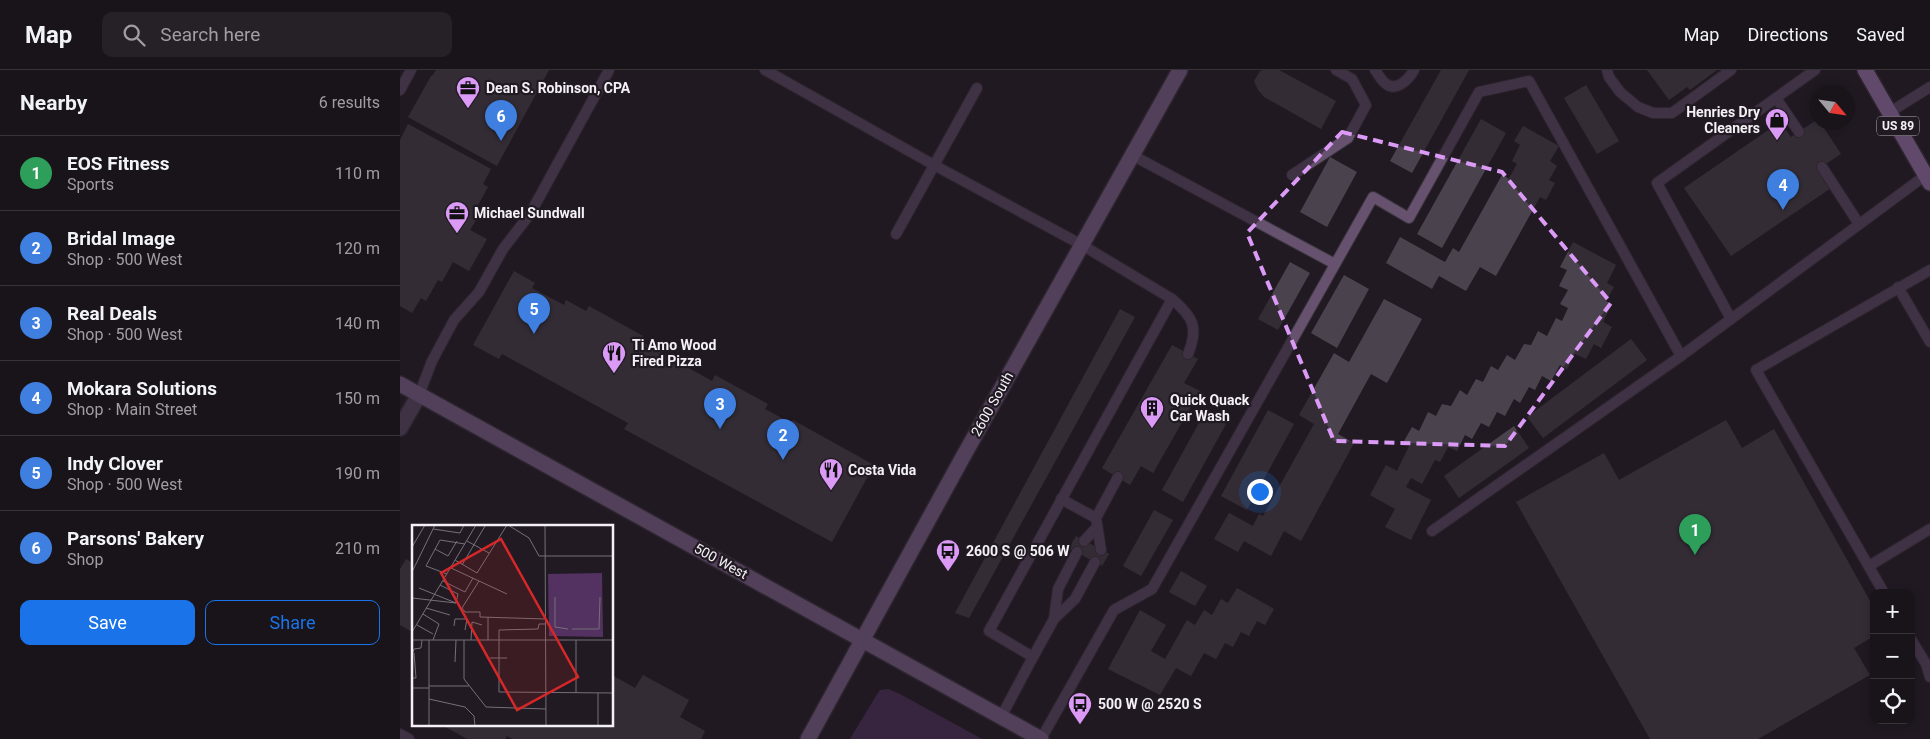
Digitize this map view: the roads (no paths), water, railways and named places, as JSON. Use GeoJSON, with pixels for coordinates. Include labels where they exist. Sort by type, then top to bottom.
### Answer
{"type":"FeatureCollection","features":[{"type":"Feature","properties":{"kind":"main road","name":"2600 South"},"geometry":{"type":"LineString","coordinates":[[808,739],[964,455],[1180,70]]}},
{"type":"Feature","properties":{"kind":"main road","name":"US 89"},"geometry":{"type":"LineString","coordinates":[[1866,70],[1928,179]]}},
{"type":"Feature","properties":{"kind":"main road","name":"500 West"},"geometry":{"type":"LineString","coordinates":[[400,384],[1041,739]]}},
{"type":"Feature","properties":{"kind":"street"},"geometry":{"type":"LineString","coordinates":[[400,428],[419,395]]}},
{"type":"Feature","properties":{"kind":"lane"},"geometry":{"type":"LineString","coordinates":[[400,90],[411,70]]}},
{"type":"Feature","properties":{"kind":"lane"},"geometry":{"type":"LineString","coordinates":[[419,395],[432,361],[454,320],[479,292],[503,249],[530,214],[609,70]]}},
{"type":"Feature","properties":{"kind":"lane"},"geometry":{"type":"LineString","coordinates":[[765,70],[1082,245],[1172,299],[1183,308],[1190,318],[1194,330],[1194,340],[1188,354]]}},
{"type":"Feature","properties":{"kind":"lane"},"geometry":{"type":"LineString","coordinates":[[1292,175],[1348,138],[1366,106],[1352,79],[1336,70]]}},
{"type":"Feature","properties":{"kind":"lane"},"geometry":{"type":"LineString","coordinates":[[1375,70],[1385,84],[1392,87],[1401,85],[1414,70]]}},
{"type":"Feature","properties":{"kind":"lane"},"geometry":{"type":"LineString","coordinates":[[1607,70],[1609,77],[1620,92],[1638,106],[1653,113],[1672,113],[1731,70]]}},
{"type":"Feature","properties":{"kind":"lane"},"geometry":{"type":"LineString","coordinates":[[1730,319],[1657,183],[1815,70]]}},
{"type":"Feature","properties":{"kind":"lane"},"geometry":{"type":"LineString","coordinates":[[1041,739],[1114,610],[1152,589],[1372,197],[1409,218],[1479,92],[1529,81],[1681,356]]}},
{"type":"Feature","properties":{"kind":"lane"},"geometry":{"type":"LineString","coordinates":[[1890,112],[1930,87]]}},
{"type":"Feature","properties":{"kind":"lane"},"geometry":{"type":"LineString","coordinates":[[896,234],[977,88]]}},
{"type":"Feature","properties":{"kind":"lane"},"geometry":{"type":"LineString","coordinates":[[1776,98],[1799,132]]}},
{"type":"Feature","properties":{"kind":"lane"},"geometry":{"type":"LineString","coordinates":[[1132,155],[1336,264]]}},
{"type":"Feature","properties":{"kind":"lane"},"geometry":{"type":"LineString","coordinates":[[1822,167],[1859,224]]}},
{"type":"Feature","properties":{"kind":"lane"},"geometry":{"type":"LineString","coordinates":[[1432,531],[1681,356],[1859,224],[1928,179]]}},
{"type":"Feature","properties":{"kind":"lane"},"geometry":{"type":"LineString","coordinates":[[1882,589],[1756,370],[1930,270]]}},
{"type":"Feature","properties":{"kind":"lane"},"geometry":{"type":"LineString","coordinates":[[1898,287],[1930,342]]}},
{"type":"Feature","properties":{"kind":"lane"},"geometry":{"type":"LineString","coordinates":[[1034,657],[989,631],[1172,299]]}},
{"type":"Feature","properties":{"kind":"lane"},"geometry":{"type":"LineString","coordinates":[[1084,541],[1097,522],[1118,477]]}},
{"type":"Feature","properties":{"kind":"lane"},"geometry":{"type":"LineString","coordinates":[[1061,498],[1097,522],[1101,550]]}},
{"type":"Feature","properties":{"kind":"lane"},"geometry":{"type":"LineString","coordinates":[[1869,566],[1930,529]]}},
{"type":"Feature","properties":{"kind":"lane"},"geometry":{"type":"LineString","coordinates":[[1054,619],[1058,589],[1078,552]]}},
{"type":"Feature","properties":{"kind":"lane"},"geometry":{"type":"LineString","coordinates":[[1001,717],[1054,619],[1075,599],[1095,562]]}},
{"type":"Feature","properties":{"kind":"lane"},"geometry":{"type":"LineString","coordinates":[[1915,646],[1926,664],[1930,676]]}},
{"type":"Feature","properties":{"kind":"lane"},"geometry":{"type":"LineString","coordinates":[[400,734],[409,739]]}},
{"type":"Feature","properties":{"kind":"place","name":"Dean S. Robinson, CPA"},"geometry":{"type":"Point","coordinates":[468,109]}},
{"type":"Feature","properties":{"kind":"place","name":"Parsons' Bakery"},"geometry":{"type":"Point","coordinates":[501,141]}},
{"type":"Feature","properties":{"kind":"place","name":"Henries Dry Cleaners"},"geometry":{"type":"Point","coordinates":[1777,141]}},
{"type":"Feature","properties":{"kind":"place","name":"Mokara Solutions"},"geometry":{"type":"Point","coordinates":[1783,210]}},
{"type":"Feature","properties":{"kind":"place","name":"Michael Sundwall"},"geometry":{"type":"Point","coordinates":[457,234]}},
{"type":"Feature","properties":{"kind":"place","name":"Indy Clover"},"geometry":{"type":"Point","coordinates":[534,334]}},
{"type":"Feature","properties":{"kind":"place","name":"Ti Amo Wood Fired Pizza"},"geometry":{"type":"Point","coordinates":[614,374]}},
{"type":"Feature","properties":{"kind":"place","name":"Real Deals"},"geometry":{"type":"Point","coordinates":[720,429]}},
{"type":"Feature","properties":{"kind":"place","name":"Quick Quack Car Wash"},"geometry":{"type":"Point","coordinates":[1152,429]}},
{"type":"Feature","properties":{"kind":"place","name":"Bridal Image"},"geometry":{"type":"Point","coordinates":[783,460]}},
{"type":"Feature","properties":{"kind":"place","name":"Costa Vida"},"geometry":{"type":"Point","coordinates":[831,491]}},
{"type":"Feature","properties":{"kind":"place","name":"EOS Fitness"},"geometry":{"type":"Point","coordinates":[1695,555]}},
{"type":"Feature","properties":{"kind":"place","name":"2600 S @ 506 W"},"geometry":{"type":"Point","coordinates":[948,572]}},
{"type":"Feature","properties":{"kind":"place","name":"500 W @ 2520 S"},"geometry":{"type":"Point","coordinates":[1080,725]}}]}
